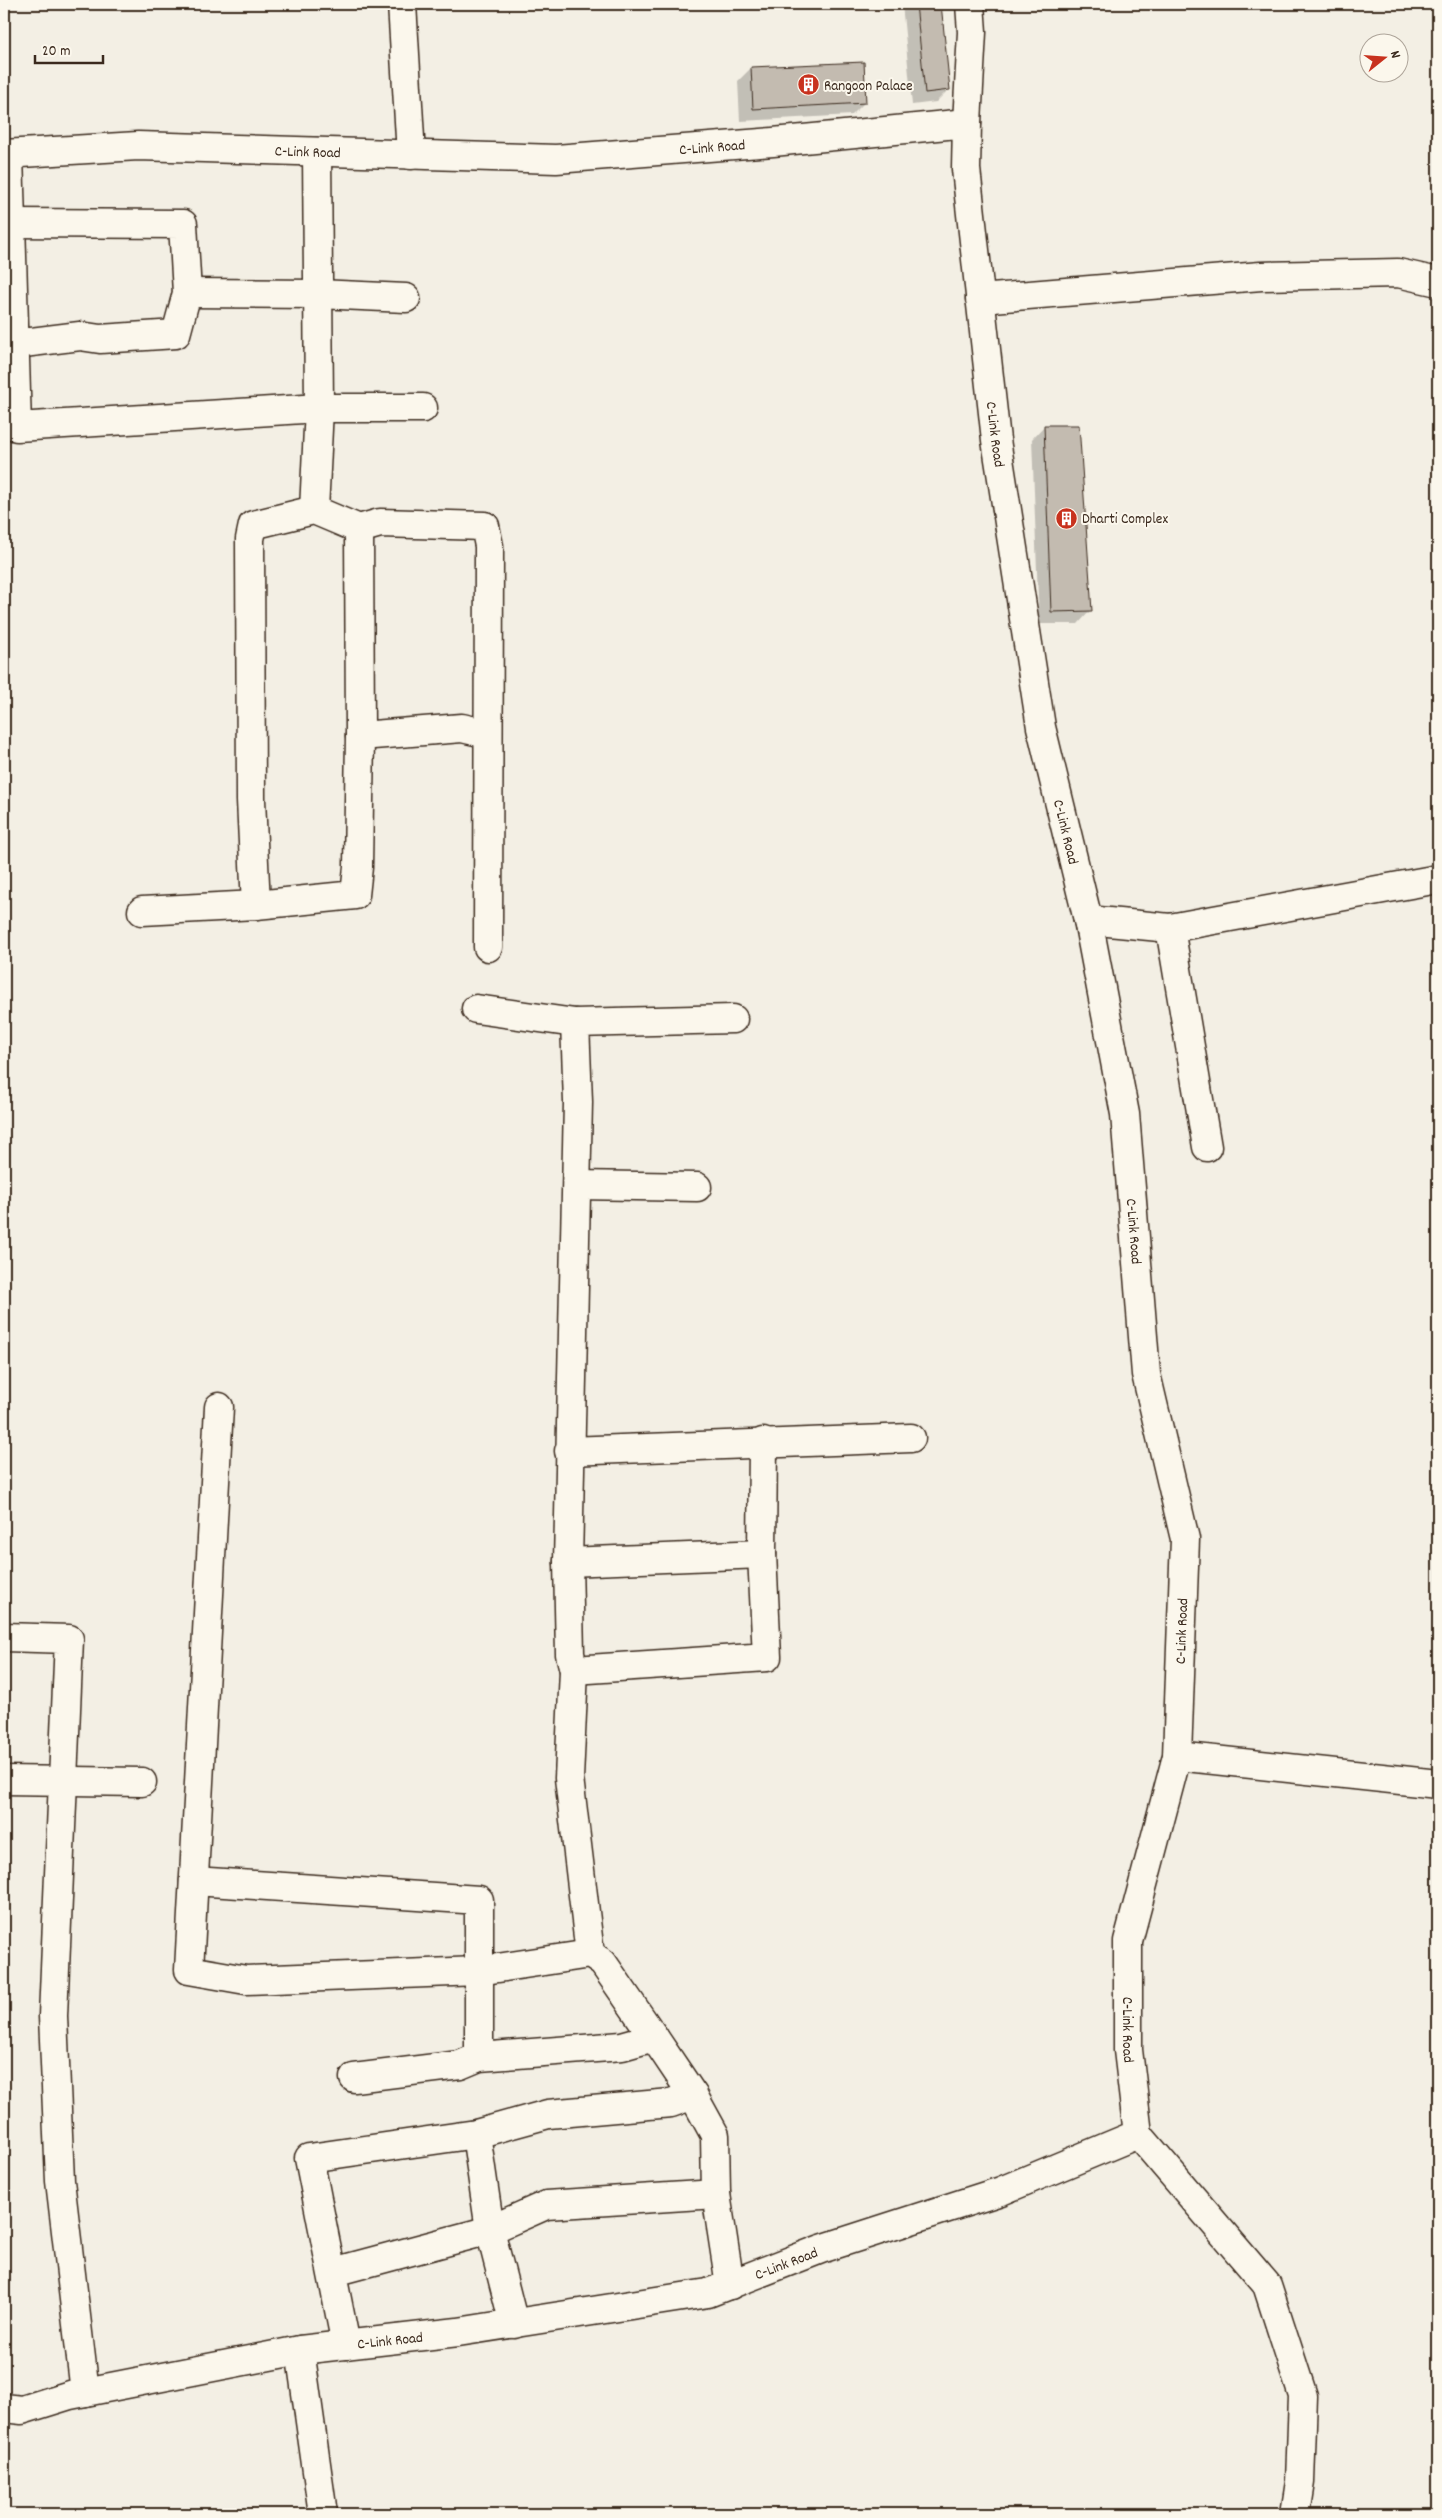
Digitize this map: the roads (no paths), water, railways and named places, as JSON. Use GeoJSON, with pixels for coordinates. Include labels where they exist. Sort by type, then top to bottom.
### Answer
{"type":"FeatureCollection","features":[{"type":"Feature","properties":{"kind":"street"},"geometry":{"type":"LineString","coordinates":[[402,4],[411,155]]}},
{"type":"Feature","properties":{"kind":"street"},"geometry":{"type":"LineString","coordinates":[[967,122],[972,32],[970,4]]}},
{"type":"Feature","properties":{"kind":"street","name":"C-Link Road"},"geometry":{"type":"LineString","coordinates":[[4,2408],[22,2410],[85,2392],[300,2350],[514,2324],[708,2293],[821,2249],[1001,2191],[1138,2134],[1128,2050],[1128,1941],[1177,1756],[1184,1539],[1146,1374],[1125,1114],[1088,920],[1041,727],[996,440],[966,169],[967,122],[773,142],[556,158],[138,146],[6,154]]}},
{"type":"Feature","properties":{"kind":"street"},"geometry":{"type":"LineString","coordinates":[[314,510],[320,408],[317,152]]}},
{"type":"Feature","properties":{"kind":"street"},"geometry":{"type":"LineString","coordinates":[[6,154],[11,223],[17,427],[320,408],[423,408]]}},
{"type":"Feature","properties":{"kind":"street"},"geometry":{"type":"LineString","coordinates":[[11,223],[184,224],[186,293],[176,334],[100,339],[80,336],[15,344]]}},
{"type":"Feature","properties":{"kind":"street"},"geometry":{"type":"LineString","coordinates":[[980,299],[1261,276],[1398,273],[1438,282]]}},
{"type":"Feature","properties":{"kind":"street"},"geometry":{"type":"LineString","coordinates":[[186,293],[318,294],[406,298]]}},
{"type":"Feature","properties":{"kind":"street"},"geometry":{"type":"LineString","coordinates":[[256,905],[251,800],[250,539],[253,525],[314,510],[359,529],[380,523],[485,526],[489,546],[488,947]]}},
{"type":"Feature","properties":{"kind":"street"},"geometry":{"type":"LineString","coordinates":[[142,911],[256,905],[355,895],[358,867],[360,736],[359,529]]}},
{"type":"Feature","properties":{"kind":"street"},"geometry":{"type":"LineString","coordinates":[[360,736],[462,728],[488,734]]}},
{"type":"Feature","properties":{"kind":"street"},"geometry":{"type":"LineString","coordinates":[[1088,920],[1170,928],[1438,879]]}},
{"type":"Feature","properties":{"kind":"street"},"geometry":{"type":"LineString","coordinates":[[1170,928],[1207,1147]]}},
{"type":"Feature","properties":{"kind":"street"},"geometry":{"type":"LineString","coordinates":[[476,1009],[575,1023],[732,1019]]}},
{"type":"Feature","properties":{"kind":"street"},"geometry":{"type":"LineString","coordinates":[[575,1023],[578,1102],[577,1185],[569,1451],[568,1562],[570,1654],[574,1670],[569,1778],[590,1954]]}},
{"type":"Feature","properties":{"kind":"street"},"geometry":{"type":"LineString","coordinates":[[577,1185],[696,1187]]}},
{"type":"Feature","properties":{"kind":"street"},"geometry":{"type":"LineString","coordinates":[[219,1407],[189,1970],[246,1980],[478,1971],[590,1954],[603,1963],[693,2094],[715,2134],[716,2194],[730,2285]]}},
{"type":"Feature","properties":{"kind":"street"},"geometry":{"type":"LineString","coordinates":[[569,1451],[763,1442],[911,1438]]}},
{"type":"Feature","properties":{"kind":"street"},"geometry":{"type":"LineString","coordinates":[[574,1670],[767,1658],[762,1554],[763,1442]]}},
{"type":"Feature","properties":{"kind":"street"},"geometry":{"type":"LineString","coordinates":[[568,1562],[762,1554]]}},
{"type":"Feature","properties":{"kind":"street"},"geometry":{"type":"LineString","coordinates":[[4,1637],[69,1639],[53,2016],[60,2181],[85,2392]]}},
{"type":"Feature","properties":{"kind":"street"},"geometry":{"type":"LineString","coordinates":[[1177,1756],[1438,1784]]}},
{"type":"Feature","properties":{"kind":"street"},"geometry":{"type":"LineString","coordinates":[[4,1780],[142,1782]]}},
{"type":"Feature","properties":{"kind":"street"},"geometry":{"type":"LineString","coordinates":[[194,1881],[479,1900],[479,2057]]}},
{"type":"Feature","properties":{"kind":"street"},"geometry":{"type":"LineString","coordinates":[[354,2078],[460,2065],[479,2057],[622,2046],[654,2037]]}},
{"type":"Feature","properties":{"kind":"street"},"geometry":{"type":"LineString","coordinates":[[346,2345],[310,2158],[476,2134],[548,2114],[670,2103],[693,2094]]}},
{"type":"Feature","properties":{"kind":"street"},"geometry":{"type":"LineString","coordinates":[[476,2134],[490,2230],[514,2324]]}},
{"type":"Feature","properties":{"kind":"street"},"geometry":{"type":"LineString","coordinates":[[1138,2134],[1267,2285],[1303,2396],[1300,2482],[1295,2514]]}},
{"type":"Feature","properties":{"kind":"street"},"geometry":{"type":"LineString","coordinates":[[333,2272],[490,2230],[546,2205],[716,2194]]}},
{"type":"Feature","properties":{"kind":"street"},"geometry":{"type":"LineString","coordinates":[[300,2350],[323,2514]]}},
{"type":"Feature","properties":{"kind":"place","name":"Rangoon Palace"},"geometry":{"type":"Point","coordinates":[808,85]}},
{"type":"Feature","properties":{"kind":"place","name":"Dharti Complex"},"geometry":{"type":"Point","coordinates":[1066,518]}}]}
